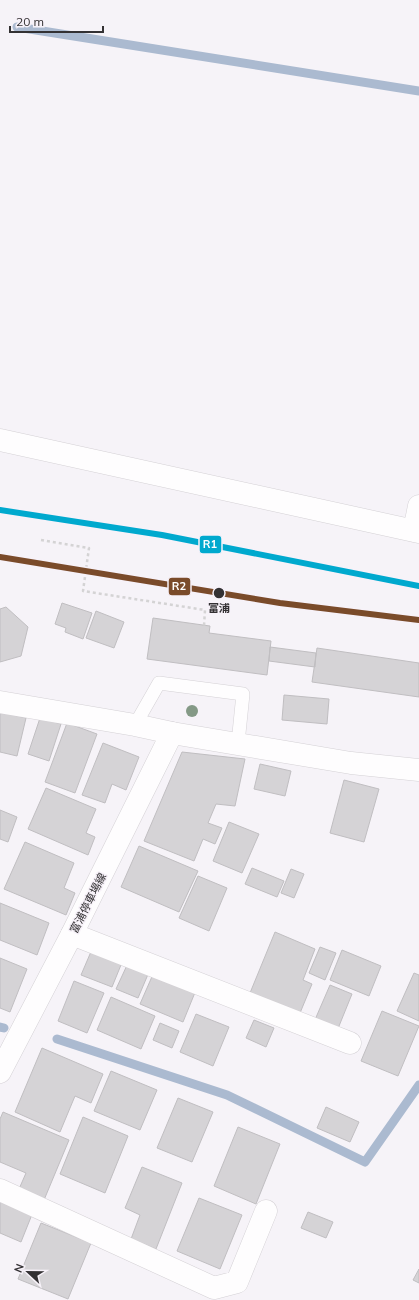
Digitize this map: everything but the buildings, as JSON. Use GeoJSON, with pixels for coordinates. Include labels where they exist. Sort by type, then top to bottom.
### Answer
{"type":"FeatureCollection","features":[{"type":"Feature","properties":{"kind":"street"},"geometry":{"type":"LineString","coordinates":[[0,440],[417,532],[419,506]]}},
{"type":"Feature","properties":{"kind":"street"},"geometry":{"type":"LineString","coordinates":[[0,702],[351,763],[419,770]]}},
{"type":"Feature","properties":{"kind":"street","name":"富浦停車場線"},"geometry":{"type":"LineString","coordinates":[[0,1072],[72,934],[172,733]]}},
{"type":"Feature","properties":{"kind":"street"},"geometry":{"type":"LineString","coordinates":[[72,934],[350,1043]]}},
{"type":"Feature","properties":{"kind":"street"},"geometry":{"type":"LineString","coordinates":[[0,1190],[214,1288],[237,1282],[266,1211]]}},
{"type":"Feature","properties":{"kind":"lane"},"geometry":{"type":"LineString","coordinates":[[135,725],[159,683],[243,694],[238,743]]}},
{"type":"Feature","properties":{"kind":"path"},"geometry":{"type":"LineString","coordinates":[[40,540],[89,548],[83,591],[205,610],[204,626]]}},
{"type":"Feature","properties":{"kind":"waterway"},"geometry":{"type":"LineString","coordinates":[[17,27],[419,91]]}},
{"type":"Feature","properties":{"kind":"waterway"},"geometry":{"type":"LineString","coordinates":[[0,1027],[4,1028]]}},
{"type":"Feature","properties":{"kind":"waterway"},"geometry":{"type":"LineString","coordinates":[[57,1039],[227,1095],[365,1162],[419,1085]]}},
{"type":"Feature","properties":{"kind":"transit line","name":"R1"},"geometry":{"type":"LineString","coordinates":[[0,510],[162,535],[419,586]]}},
{"type":"Feature","properties":{"kind":"transit line","name":"R2"},"geometry":{"type":"LineString","coordinates":[[0,557],[280,603],[419,620]]}},
{"type":"Feature","properties":{"kind":"place","name":"富浦"},"geometry":{"type":"Point","coordinates":[219,593]}}]}
